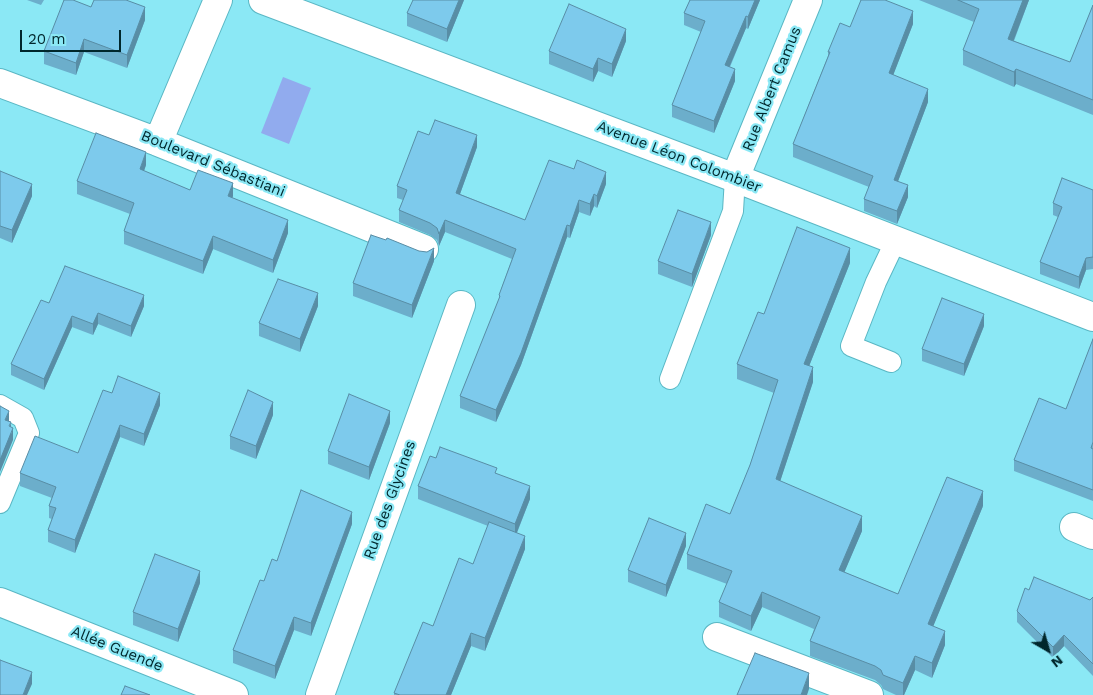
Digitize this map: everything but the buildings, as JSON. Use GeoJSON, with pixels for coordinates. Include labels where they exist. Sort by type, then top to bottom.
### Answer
{"type":"FeatureCollection","features":[{"type":"Feature","properties":{"kind":"street"},"geometry":{"type":"LineString","coordinates":[[158,142],[218,0]]}},
{"type":"Feature","properties":{"kind":"street","name":"Avenue Léon Colombier"},"geometry":{"type":"LineString","coordinates":[[263,0],[735,178],[1093,317]]}},
{"type":"Feature","properties":{"kind":"street","name":"Rue Albert Camus"},"geometry":{"type":"LineString","coordinates":[[735,178],[808,0]]}},
{"type":"Feature","properties":{"kind":"street","name":"Boulevard Sébastiani"},"geometry":{"type":"LineString","coordinates":[[0,83],[158,142],[424,249]]}},
{"type":"Feature","properties":{"kind":"street","name":"Rue des Glycines"},"geometry":{"type":"LineString","coordinates":[[320,695],[460,304]]}},
{"type":"Feature","properties":{"kind":"street","name":"Allée Guende"},"geometry":{"type":"LineString","coordinates":[[0,602],[227,694]]}},
{"type":"Feature","properties":{"kind":"street"},"geometry":{"type":"LineString","coordinates":[[717,637],[869,695]]}},
{"type":"Feature","properties":{"kind":"lane"},"geometry":{"type":"LineString","coordinates":[[670,379],[733,211],[735,178]]}},
{"type":"Feature","properties":{"kind":"lane"},"geometry":{"type":"LineString","coordinates":[[891,362],[851,346],[876,282],[896,240]]}},
{"type":"Feature","properties":{"kind":"lane"},"geometry":{"type":"LineString","coordinates":[[0,405],[23,418],[29,433],[0,502]]}},
{"type":"Feature","properties":{"kind":"water"},"geometry":{"type":"Polygon","coordinates":[[[283,77],[311,88],[289,144],[261,133],[283,77]]]}}]}
